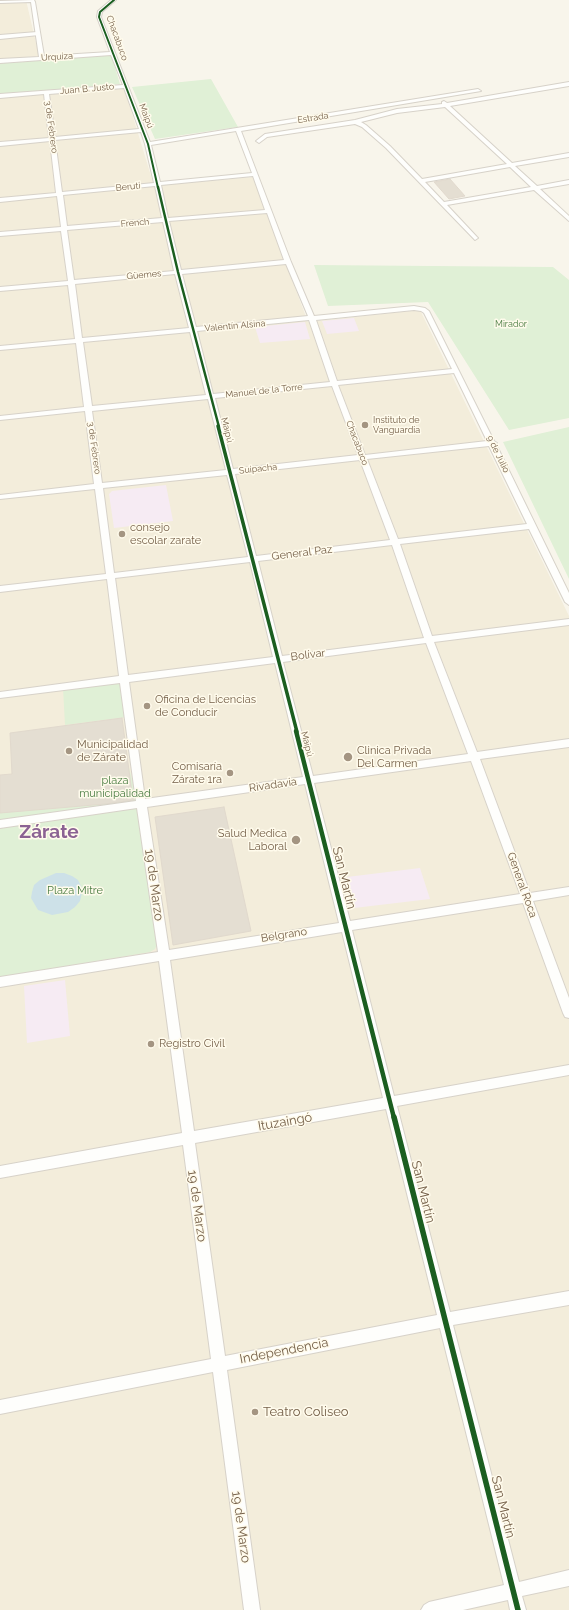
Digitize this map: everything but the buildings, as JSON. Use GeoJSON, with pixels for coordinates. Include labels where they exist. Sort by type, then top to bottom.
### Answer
{"type":"FeatureCollection","features":[{"type":"Feature","properties":{"kind":"street"},"geometry":{"type":"LineString","coordinates":[[0,2],[31,0],[34,3],[37,34],[42,58]]}},
{"type":"Feature","properties":{"kind":"street","name":"Chacabuco"},"geometry":{"type":"LineString","coordinates":[[114,0],[100,12],[99,17],[126,86]]}},
{"type":"Feature","properties":{"kind":"street"},"geometry":{"type":"LineString","coordinates":[[0,36],[37,34]]}},
{"type":"Feature","properties":{"kind":"street","name":"Urquiza"},"geometry":{"type":"LineString","coordinates":[[0,61],[114,53]]}},
{"type":"Feature","properties":{"kind":"street"},"geometry":{"type":"LineString","coordinates":[[259,141],[265,136],[356,122],[397,111],[447,105],[569,84]]}},
{"type":"Feature","properties":{"kind":"street","name":"Juan B. Justo"},"geometry":{"type":"LineString","coordinates":[[0,96],[126,86]]}},
{"type":"Feature","properties":{"kind":"street","name":"Maipú"},"geometry":{"type":"LineString","coordinates":[[126,86],[148,144],[178,272],[308,780]]}},
{"type":"Feature","properties":{"kind":"street","name":"Estrada"},"geometry":{"type":"LineString","coordinates":[[148,144],[478,90]]}},
{"type":"Feature","properties":{"kind":"street","name":"3 de Febrero"},"geometry":{"type":"LineString","coordinates":[[46,93],[141,803]]}},
{"type":"Feature","properties":{"kind":"street"},"geometry":{"type":"LineString","coordinates":[[436,98],[447,105],[569,219]]}},
{"type":"Feature","properties":{"kind":"street"},"geometry":{"type":"LineString","coordinates":[[356,122],[364,126],[384,143],[475,238]]}},
{"type":"Feature","properties":{"kind":"street"},"geometry":{"type":"LineString","coordinates":[[0,144],[143,130]]}},
{"type":"Feature","properties":{"kind":"street","name":"Chacabuco"},"geometry":{"type":"LineString","coordinates":[[238,130],[256,174],[288,262],[312,318],[334,383],[395,542],[429,640],[474,756]]}},
{"type":"Feature","properties":{"kind":"street"},"geometry":{"type":"LineString","coordinates":[[421,180],[569,155]]}},
{"type":"Feature","properties":{"kind":"street","name":"Beruti"},"geometry":{"type":"LineString","coordinates":[[0,200],[256,174]]}},
{"type":"Feature","properties":{"kind":"street"},"geometry":{"type":"LineString","coordinates":[[443,204],[569,182]]}},
{"type":"Feature","properties":{"kind":"street"},"geometry":{"type":"LineString","coordinates":[[558,209],[569,207]]}},
{"type":"Feature","properties":{"kind":"street","name":"French"},"geometry":{"type":"LineString","coordinates":[[0,234],[270,211]]}},
{"type":"Feature","properties":{"kind":"street","name":"Güemes"},"geometry":{"type":"LineString","coordinates":[[0,288],[288,262]]}},
{"type":"Feature","properties":{"kind":"street","name":"Valentín Alsina"},"geometry":{"type":"LineString","coordinates":[[0,348],[414,308],[423,309]]}},
{"type":"Feature","properties":{"kind":"street","name":"9 de Julio"},"geometry":{"type":"LineString","coordinates":[[423,309],[427,312],[434,325],[493,443],[569,602]]}},
{"type":"Feature","properties":{"kind":"street","name":"Manuel de la Torre"},"geometry":{"type":"LineString","coordinates":[[0,418],[457,371]]}},
{"type":"Feature","properties":{"kind":"street","name":"Suipacha"},"geometry":{"type":"LineString","coordinates":[[0,497],[493,443]]}},
{"type":"Feature","properties":{"kind":"street","name":"General Paz"},"geometry":{"type":"LineString","coordinates":[[0,589],[532,526]]}},
{"type":"Feature","properties":{"kind":"street","name":"Bolívar"},"geometry":{"type":"LineString","coordinates":[[0,695],[569,622]]}},
{"type":"Feature","properties":{"kind":"street","name":"Rivadavia"},"geometry":{"type":"LineString","coordinates":[[0,824],[569,743]]}},
{"type":"Feature","properties":{"kind":"street","name":"General Roca"},"geometry":{"type":"LineString","coordinates":[[474,756],[569,1013]]}},
{"type":"Feature","properties":{"kind":"street","name":"San Martín"},"geometry":{"type":"LineString","coordinates":[[308,780],[518,1610]]}},
{"type":"Feature","properties":{"kind":"street","name":"19 de Marzo"},"geometry":{"type":"LineString","coordinates":[[141,803],[164,954],[252,1610]]}},
{"type":"Feature","properties":{"kind":"street","name":"Belgrano"},"geometry":{"type":"LineString","coordinates":[[0,982],[164,954],[569,891]]}},
{"type":"Feature","properties":{"kind":"street","name":"Ituzaingó"},"geometry":{"type":"LineString","coordinates":[[0,1172],[569,1070]]}},
{"type":"Feature","properties":{"kind":"street","name":"Independencia"},"geometry":{"type":"LineString","coordinates":[[0,1407],[445,1320],[569,1298]]}},
{"type":"Feature","properties":{"kind":"street"},"geometry":{"type":"LineString","coordinates":[[429,1610],[569,1578]]}},
{"type":"Feature","properties":{"kind":"shaded area"},"geometry":{"type":"Polygon","coordinates":[[[0,0],[26,0],[39,56],[0,59],[0,0]]]}},
{"type":"Feature","properties":{"kind":"shaded area"},"geometry":{"type":"Polygon","coordinates":[[[124,87],[154,186],[253,177],[308,322],[420,310],[569,616],[569,1610],[0,1610],[0,97],[124,87]]]}},
{"type":"Feature","properties":{"kind":"shaded area"},"geometry":{"type":"Polygon","coordinates":[[[354,318],[359,331],[327,334],[322,321],[354,318]]]}},
{"type":"Feature","properties":{"kind":"shaded area"},"geometry":{"type":"Polygon","coordinates":[[[305,322],[310,339],[260,343],[255,327],[305,322]]]}},
{"type":"Feature","properties":{"kind":"shaded area"},"geometry":{"type":"Polygon","coordinates":[[[166,485],[173,521],[114,528],[109,494],[112,491],[166,485]]]}},
{"type":"Feature","properties":{"kind":"shaded area"},"geometry":{"type":"Polygon","coordinates":[[[420,868],[430,899],[354,908],[347,877],[420,868]]]}},
{"type":"Feature","properties":{"kind":"shaded area"},"geometry":{"type":"Polygon","coordinates":[[[56,873],[64,873],[78,880],[82,893],[80,901],[75,907],[68,912],[52,915],[38,910],[31,898],[34,885],[40,880],[56,873]]]}},
{"type":"Feature","properties":{"kind":"shaded area"},"geometry":{"type":"Polygon","coordinates":[[[65,980],[70,1036],[27,1043],[24,986],[65,980]]]}},
{"type":"Feature","properties":{"kind":"green space"},"geometry":{"type":"Polygon","coordinates":[[[111,54],[120,84],[0,94],[0,62],[111,54]]]}},
{"type":"Feature","properties":{"kind":"green space"},"geometry":{"type":"Polygon","coordinates":[[[211,79],[238,127],[155,139],[132,87],[211,79]]]}},
{"type":"Feature","properties":{"kind":"green space","name":"Mirador"},"geometry":{"type":"Polygon","coordinates":[[[314,265],[553,267],[569,280],[569,418],[509,430],[428,302],[328,306],[314,265]]]}},
{"type":"Feature","properties":{"kind":"green space"},"geometry":{"type":"Polygon","coordinates":[[[569,427],[569,579],[503,442],[569,427]]]}},
{"type":"Feature","properties":{"kind":"green space"},"geometry":{"type":"Polygon","coordinates":[[[123,681],[127,717],[65,725],[63,688],[123,681]]]}},
{"type":"Feature","properties":{"kind":"green space","name":"plaza municipalidad"},"geometry":{"type":"Polygon","coordinates":[[[129,768],[138,801],[0,821],[0,784],[129,768]]]}},
{"type":"Feature","properties":{"kind":"green space","name":"Plaza Mitre"},"geometry":{"type":"Polygon","coordinates":[[[132,808],[137,809],[140,814],[157,944],[155,949],[150,952],[0,977],[0,828],[132,808]]]}},
{"type":"Feature","properties":{"kind":"cycle path"},"geometry":{"type":"LineString","coordinates":[[114,0],[100,12],[99,17],[148,144],[178,272],[253,559],[518,1610]]}},
{"type":"Feature","properties":{"kind":"place","name":"Instituto de Vanguardia"},"geometry":{"type":"Point","coordinates":[365,425]}},
{"type":"Feature","properties":{"kind":"place","name":"consejo escolar zarate"},"geometry":{"type":"Point","coordinates":[122,534]}},
{"type":"Feature","properties":{"kind":"place","name":"Oficina de Licencias de Conducir"},"geometry":{"type":"Point","coordinates":[147,706]}},
{"type":"Feature","properties":{"kind":"place","name":"Municipalidad de Zárate"},"geometry":{"type":"Point","coordinates":[69,751]}},
{"type":"Feature","properties":{"kind":"place","name":"Clinica Privada Del Carmen"},"geometry":{"type":"Point","coordinates":[348,757]}},
{"type":"Feature","properties":{"kind":"place","name":"Comisaría Zárate 1ra"},"geometry":{"type":"Point","coordinates":[230,773]}},
{"type":"Feature","properties":{"kind":"place","name":"Salud Medica Laboral"},"geometry":{"type":"Point","coordinates":[296,840]}},
{"type":"Feature","properties":{"kind":"place","name":"Registro Civil"},"geometry":{"type":"Point","coordinates":[151,1044]}},
{"type":"Feature","properties":{"kind":"place","name":"Teatro Coliseo"},"geometry":{"type":"Point","coordinates":[255,1412]}},
{"type":"Feature","properties":{"kind":"district","name":"Zárate"},"geometry":{"type":"Point","coordinates":[49,832]}}]}
